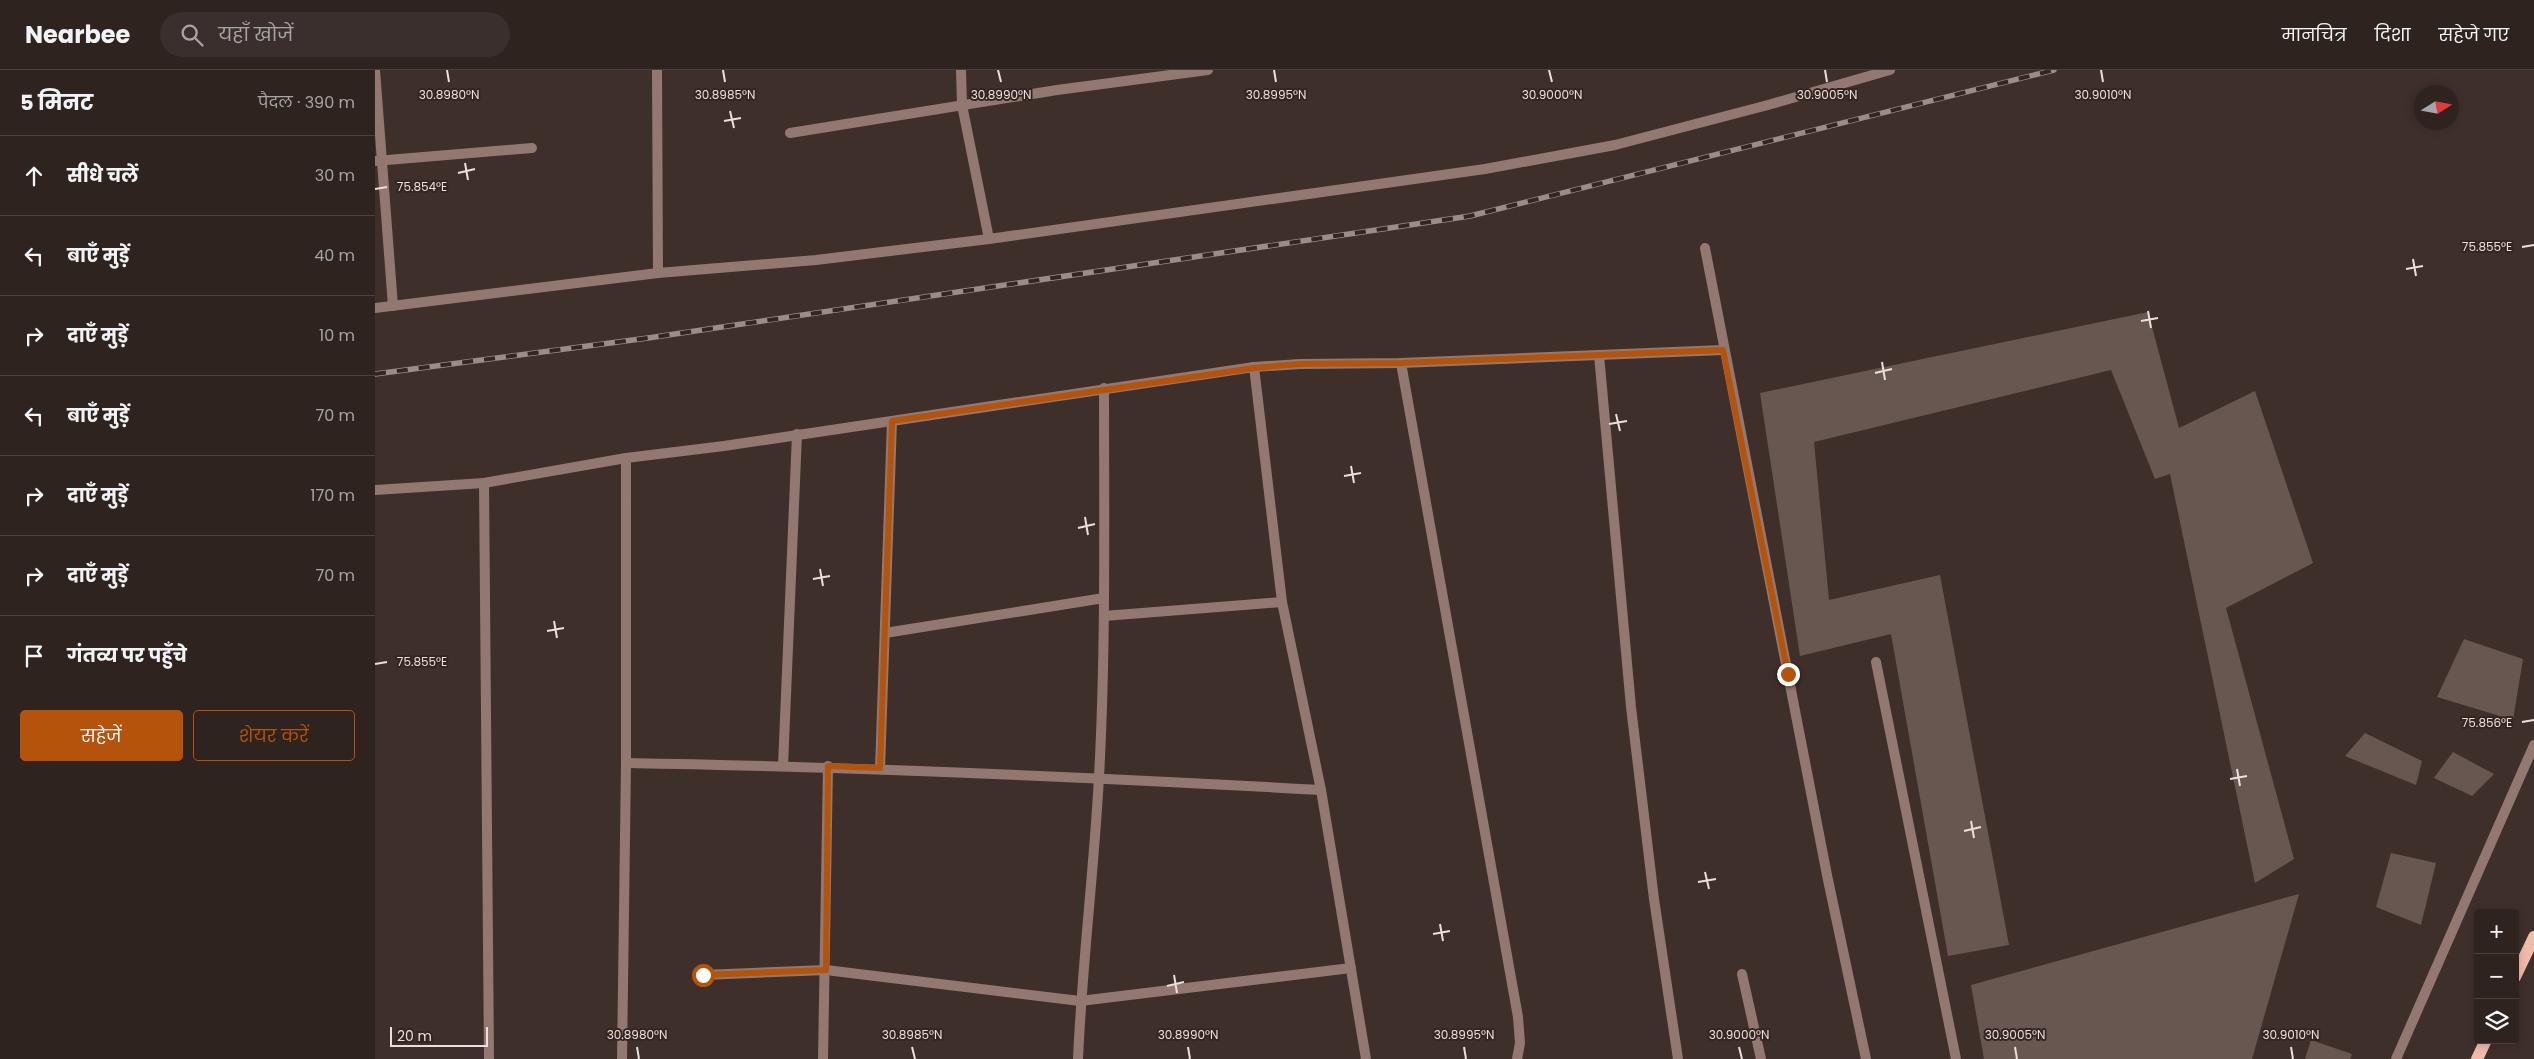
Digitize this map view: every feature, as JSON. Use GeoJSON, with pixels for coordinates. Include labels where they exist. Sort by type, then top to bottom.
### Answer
{"type":"FeatureCollection","features":[{"type":"Feature","properties":{"kind":"main road"},"geometry":{"type":"LineString","coordinates":[[2519,969],[2534,937]]}},
{"type":"Feature","properties":{"kind":"main road"},"geometry":{"type":"LineString","coordinates":[[2477,1059],[2484,1044]]}},
{"type":"Feature","properties":{"kind":"street"},"geometry":{"type":"LineString","coordinates":[[375,70],[379,161],[393,306]]}},
{"type":"Feature","properties":{"kind":"street"},"geometry":{"type":"LineString","coordinates":[[657,70],[658,273]]}},
{"type":"Feature","properties":{"kind":"street"},"geometry":{"type":"LineString","coordinates":[[961,70],[962,105],[989,239]]}},
{"type":"Feature","properties":{"kind":"street"},"geometry":{"type":"LineString","coordinates":[[790,132],[1162,73],[1208,70]]}},
{"type":"Feature","properties":{"kind":"street"},"geometry":{"type":"LineString","coordinates":[[375,308],[658,273],[816,260],[989,239],[1165,216],[1548,159],[1687,127],[1890,70]]}},
{"type":"Feature","properties":{"kind":"street"},"geometry":{"type":"LineString","coordinates":[[379,161],[532,148]]}},
{"type":"Feature","properties":{"kind":"street"},"geometry":{"type":"LineString","coordinates":[[1705,248],[1723,350],[1866,1059]]}},
{"type":"Feature","properties":{"kind":"street"},"geometry":{"type":"LineString","coordinates":[[375,490],[484,483],[627,458],[724,446],[1037,401],[1104,388],[1254,368],[1300,364],[1401,363],[1723,350]]}},
{"type":"Feature","properties":{"kind":"street"},"geometry":{"type":"LineString","coordinates":[[1599,355],[1631,707],[1654,899],[1678,1059]]}},
{"type":"Feature","properties":{"kind":"street"},"geometry":{"type":"LineString","coordinates":[[1401,363],[1518,1017],[1520,1043],[1517,1059]]}},
{"type":"Feature","properties":{"kind":"street"},"geometry":{"type":"LineString","coordinates":[[1254,368],[1282,602],[1321,790],[1366,1059]]}},
{"type":"Feature","properties":{"kind":"street"},"geometry":{"type":"LineString","coordinates":[[1078,1059],[1080,1001],[1099,777],[1104,616],[1104,388]]}},
{"type":"Feature","properties":{"kind":"street"},"geometry":{"type":"LineString","coordinates":[[880,768],[892,421]]}},
{"type":"Feature","properties":{"kind":"street"},"geometry":{"type":"LineString","coordinates":[[783,766],[797,434]]}},
{"type":"Feature","properties":{"kind":"street"},"geometry":{"type":"LineString","coordinates":[[621,1059],[626,763],[627,458]]}},
{"type":"Feature","properties":{"kind":"street"},"geometry":{"type":"LineString","coordinates":[[484,483],[489,1059]]}},
{"type":"Feature","properties":{"kind":"street"},"geometry":{"type":"LineString","coordinates":[[885,633],[1104,598]]}},
{"type":"Feature","properties":{"kind":"street"},"geometry":{"type":"LineString","coordinates":[[1104,616],[1282,602]]}},
{"type":"Feature","properties":{"kind":"street"},"geometry":{"type":"LineString","coordinates":[[1876,662],[1956,1059]]}},
{"type":"Feature","properties":{"kind":"street"},"geometry":{"type":"LineString","coordinates":[[2397,1059],[2534,745]]}},
{"type":"Feature","properties":{"kind":"street"},"geometry":{"type":"LineString","coordinates":[[626,763],[880,768],[1099,777],[1321,790]]}},
{"type":"Feature","properties":{"kind":"street"},"geometry":{"type":"LineString","coordinates":[[823,1059],[828,766]]}},
{"type":"Feature","properties":{"kind":"street"},"geometry":{"type":"LineString","coordinates":[[703,975],[826,970],[1080,1001],[1351,968]]}},
{"type":"Feature","properties":{"kind":"street"},"geometry":{"type":"LineString","coordinates":[[1742,974],[1761,1059]]}},
{"type":"Feature","properties":{"kind":"building"},"geometry":{"type":"Polygon","coordinates":[[[2148,312],[2179,428],[2255,391],[2313,563],[2226,608],[2294,859],[2255,883],[2170,474],[2155,479],[2111,370],[1814,442],[1829,600],[1940,575],[2009,945],[1948,956],[1891,634],[1800,656],[1760,393],[2148,312]]]}},
{"type":"Feature","properties":{"kind":"building"},"geometry":{"type":"Polygon","coordinates":[[[2464,639],[2523,659],[2513,720],[2437,697],[2464,639]]]}},
{"type":"Feature","properties":{"kind":"building"},"geometry":{"type":"Polygon","coordinates":[[[2365,733],[2422,761],[2416,785],[2345,756],[2365,733]]]}},
{"type":"Feature","properties":{"kind":"building"},"geometry":{"type":"Polygon","coordinates":[[[2453,752],[2494,774],[2472,796],[2434,778],[2453,752]]]}},
{"type":"Feature","properties":{"kind":"building"},"geometry":{"type":"Polygon","coordinates":[[[2391,853],[2436,863],[2421,925],[2376,907],[2391,853]]]}},
{"type":"Feature","properties":{"kind":"building"},"geometry":{"type":"Polygon","coordinates":[[[2299,894],[2252,1059],[1984,1059],[1971,985],[2299,894]]]}},
{"type":"Feature","properties":{"kind":"building"},"geometry":{"type":"Polygon","coordinates":[[[2311,1040],[2352,1054],[2350,1059],[2305,1059],[2311,1040]]]}},
{"type":"Feature","properties":{"kind":"railway"},"geometry":{"type":"LineString","coordinates":[[375,374],[648,338],[1470,216],[2054,70]]}},
{"type":"Feature","properties":{"kind":"route"},"geometry":{"type":"LineString","coordinates":[[703,975],[826,970],[828,766],[880,768],[892,421],[1037,401],[1104,388],[1254,368],[1300,364],[1401,363],[1723,350],[1788,674]]}}]}
